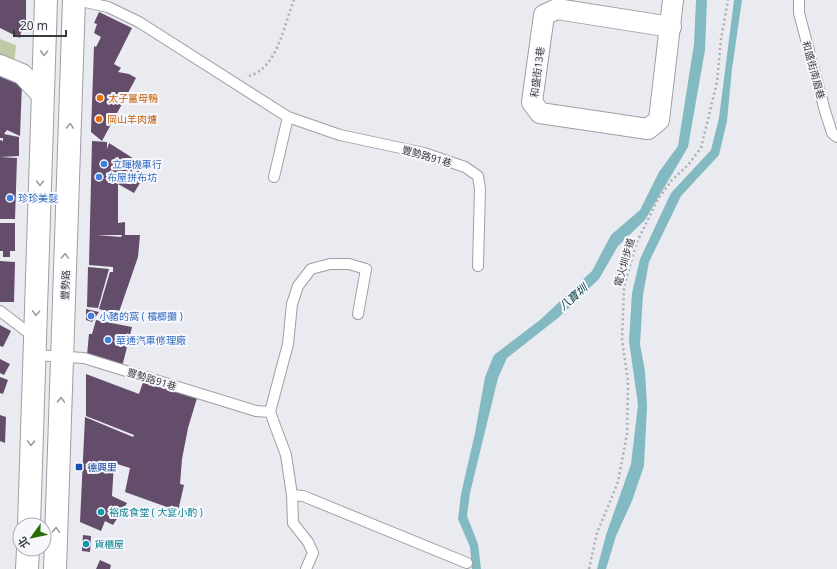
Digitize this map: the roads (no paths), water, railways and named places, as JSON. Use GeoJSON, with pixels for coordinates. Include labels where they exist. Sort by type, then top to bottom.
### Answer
{"type":"FeatureCollection","features":[{"type":"Feature","properties":{"kind":"main road"},"geometry":{"type":"LineString","coordinates":[[29,517],[46,0]]}},
{"type":"Feature","properties":{"kind":"main road","name":"豐勢路"},"geometry":{"type":"LineString","coordinates":[[55,569],[75,0]]}},
{"type":"Feature","properties":{"kind":"main road"},"geometry":{"type":"LineString","coordinates":[[27,569],[28,557]]}},
{"type":"Feature","properties":{"kind":"street","name":"和盛街13巷"},"geometry":{"type":"LineString","coordinates":[[671,27],[557,9],[544,15],[532,102],[540,113],[648,129],[659,120],[671,27],[673,0]]}},
{"type":"Feature","properties":{"kind":"street"},"geometry":{"type":"LineString","coordinates":[[0,65],[22,74],[42,95]]}},
{"type":"Feature","properties":{"kind":"lane","name":"豐勢路91巷"},"geometry":{"type":"LineString","coordinates":[[75,0],[108,7],[139,22],[288,117],[340,135],[424,153],[465,167],[478,176],[480,189],[478,266]]}},
{"type":"Feature","properties":{"kind":"lane","name":"和盛街南眉巷"},"geometry":{"type":"LineString","coordinates":[[799,0],[799,13],[825,111],[832,133],[837,137]]}},
{"type":"Feature","properties":{"kind":"lane"},"geometry":{"type":"LineString","coordinates":[[274,178],[288,117]]}},
{"type":"Feature","properties":{"kind":"lane"},"geometry":{"type":"LineString","coordinates":[[306,569],[313,553],[308,542],[293,524],[292,495],[286,455],[270,412],[288,344],[294,298],[298,286],[311,269],[336,264],[349,264],[366,269],[358,314]]}},
{"type":"Feature","properties":{"kind":"lane"},"geometry":{"type":"LineString","coordinates":[[0,311],[34,346]]}},
{"type":"Feature","properties":{"kind":"lane","name":"豐勢路91巷"},"geometry":{"type":"LineString","coordinates":[[34,346],[62,356],[84,358],[256,411],[270,412]]}},
{"type":"Feature","properties":{"kind":"lane"},"geometry":{"type":"LineString","coordinates":[[292,495],[303,496],[467,563]]}},
{"type":"Feature","properties":{"kind":"water","name":"八寶圳"},"geometry":{"type":"Polygon","coordinates":[[[696,0],[707,0],[705,50],[688,147],[645,220],[618,246],[599,279],[558,318],[507,358],[498,378],[470,493],[467,516],[478,544],[481,569],[472,569],[470,547],[458,519],[461,494],[475,433],[485,377],[494,355],[540,320],[592,271],[611,235],[640,210],[659,172],[678,146],[694,44],[696,0]]]}},
{"type":"Feature","properties":{"kind":"water"},"geometry":{"type":"Polygon","coordinates":[[[734,0],[742,0],[732,69],[727,121],[719,155],[681,196],[649,262],[643,295],[640,344],[645,371],[647,406],[644,466],[632,501],[616,536],[606,569],[597,569],[606,535],[631,464],[638,405],[629,341],[632,293],[640,259],[671,193],[711,150],[719,118],[734,0]]]}},
{"type":"Feature","properties":{"kind":"place","name":"太子薑母鴨"},"geometry":{"type":"Point","coordinates":[100,98]}},
{"type":"Feature","properties":{"kind":"place","name":"岡山羊肉爐"},"geometry":{"type":"Point","coordinates":[99,119]}},
{"type":"Feature","properties":{"kind":"place","name":"立暉機車行"},"geometry":{"type":"Point","coordinates":[104,164]}},
{"type":"Feature","properties":{"kind":"place","name":"布屋拼布坊"},"geometry":{"type":"Point","coordinates":[99,177]}},
{"type":"Feature","properties":{"kind":"place","name":"珍珍美髮"},"geometry":{"type":"Point","coordinates":[10,198]}},
{"type":"Feature","properties":{"kind":"place","name":"小豬的窩 ( 檳榔攤 )"},"geometry":{"type":"Point","coordinates":[91,316]}},
{"type":"Feature","properties":{"kind":"place","name":"華通汽車修理廠"},"geometry":{"type":"Point","coordinates":[108,340]}},
{"type":"Feature","properties":{"kind":"place","name":"德興里"},"geometry":{"type":"Point","coordinates":[79,467]}},
{"type":"Feature","properties":{"kind":"place","name":"裕成食堂 ( 大宴小酌 )"},"geometry":{"type":"Point","coordinates":[101,512]}},
{"type":"Feature","properties":{"kind":"place","name":"貨櫃屋"},"geometry":{"type":"Point","coordinates":[86,544]}}]}
